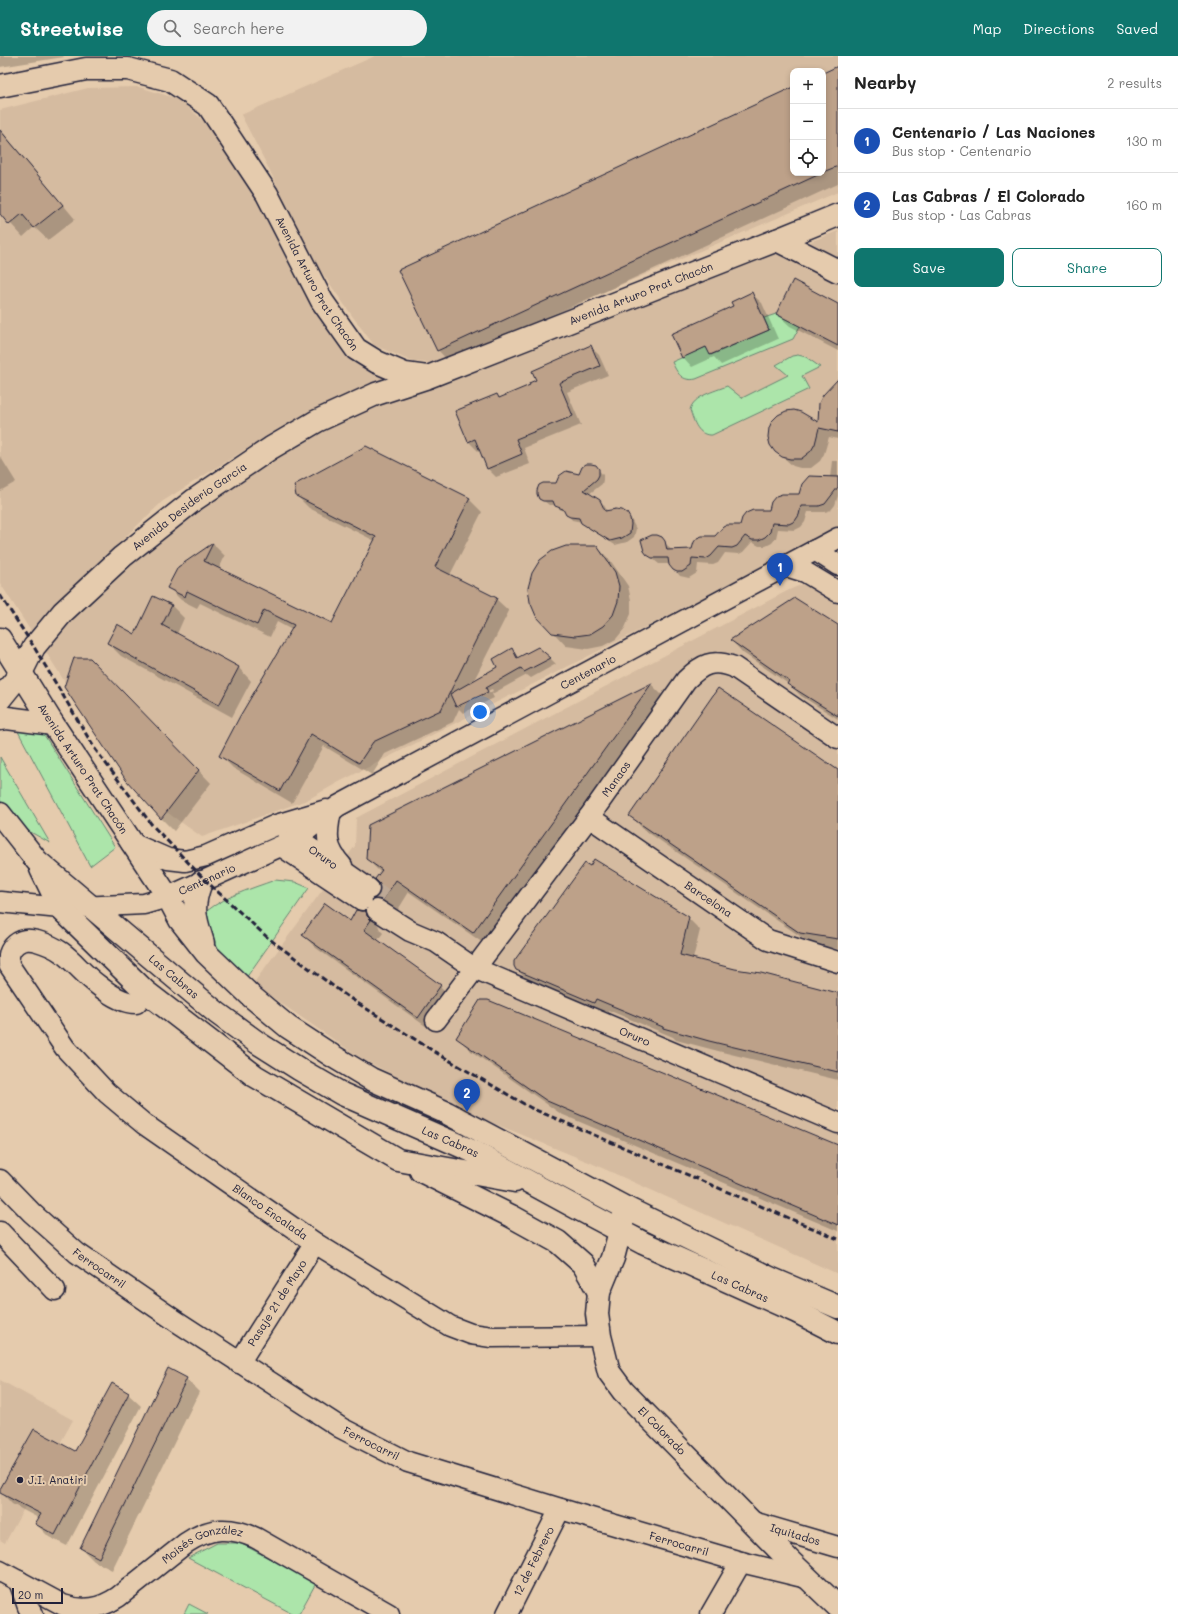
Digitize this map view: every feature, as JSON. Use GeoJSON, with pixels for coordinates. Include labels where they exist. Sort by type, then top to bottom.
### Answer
{"type":"FeatureCollection","features":[{"type":"Feature","properties":{"kind":"main road","name":"Avenida Arturo Prat Chacón"},"geometry":{"type":"LineString","coordinates":[[0,86],[86,68],[128,69],[170,80],[208,105],[267,194],[322,301],[356,349],[377,362],[405,374],[428,377],[838,215]]}},
{"type":"Feature","properties":{"kind":"main road"},"geometry":{"type":"LineString","coordinates":[[777,240],[838,271]]}},
{"type":"Feature","properties":{"kind":"main road","name":"Avenida Desiderio García"},"geometry":{"type":"LineString","coordinates":[[0,699],[21,673],[34,647],[63,612],[122,557],[194,500],[271,448],[317,421],[376,394],[428,377]]}},
{"type":"Feature","properties":{"kind":"main road","name":"Avenida Arturo Prat Chacón"},"geometry":{"type":"LineString","coordinates":[[0,639],[53,724],[168,897]]}},
{"type":"Feature","properties":{"kind":"main road"},"geometry":{"type":"LineString","coordinates":[[0,719],[7,718],[53,724]]}},
{"type":"Feature","properties":{"kind":"main road"},"geometry":{"type":"LineString","coordinates":[[0,814],[37,861],[90,906]]}},
{"type":"Feature","properties":{"kind":"main road"},"geometry":{"type":"LineString","coordinates":[[37,861],[60,908],[146,992],[255,1076],[398,1160],[512,1216],[558,1242],[583,1264],[598,1292]]}},
{"type":"Feature","properties":{"kind":"main road"},"geometry":{"type":"LineString","coordinates":[[201,882],[195,897],[195,917],[206,954]]}},
{"type":"Feature","properties":{"kind":"main road","name":"Las Cabras"},"geometry":{"type":"LineString","coordinates":[[168,897],[180,920],[206,954],[252,997],[288,1027],[338,1059],[371,1079],[447,1113],[626,1208],[772,1279],[838,1307]]}},
{"type":"Feature","properties":{"kind":"main road","name":"Las Cabras"},"geometry":{"type":"LineString","coordinates":[[90,906],[217,1013],[258,1043],[342,1094],[472,1150],[650,1246],[797,1312],[838,1333]]}},
{"type":"Feature","properties":{"kind":"main road"},"geometry":{"type":"LineString","coordinates":[[398,1160],[531,1183]]}},
{"type":"Feature","properties":{"kind":"main road","name":"El Colorado"},"geometry":{"type":"LineString","coordinates":[[626,1208],[613,1258],[598,1292],[597,1314],[600,1336],[609,1372],[623,1391],[807,1578],[838,1607]]}},
{"type":"Feature","properties":{"kind":"street","name":"Centenario"},"geometry":{"type":"LineString","coordinates":[[0,902],[60,908],[144,904],[168,897],[289,842],[334,809],[838,538]]}},
{"type":"Feature","properties":{"kind":"street"},"geometry":{"type":"LineString","coordinates":[[815,550],[838,566]]}},
{"type":"Feature","properties":{"kind":"street"},"geometry":{"type":"LineString","coordinates":[[786,566],[805,572],[838,592]]}},
{"type":"Feature","properties":{"kind":"street","name":"Manaos"},"geometry":{"type":"LineString","coordinates":[[436,1020],[589,817],[686,680],[696,670],[712,663],[723,663],[734,667],[838,738]]}},
{"type":"Feature","properties":{"kind":"street","name":"Centenario"},"geometry":{"type":"LineString","coordinates":[[131,843],[151,853],[168,859],[185,861],[206,856],[276,825],[334,809]]}},
{"type":"Feature","properties":{"kind":"street"},"geometry":{"type":"LineString","coordinates":[[334,809],[327,829],[328,839],[333,857],[352,877]]}},
{"type":"Feature","properties":{"kind":"street","name":"Barcelona"},"geometry":{"type":"LineString","coordinates":[[589,817],[768,940],[838,962]]}},
{"type":"Feature","properties":{"kind":"street","name":"Oruro"},"geometry":{"type":"LineString","coordinates":[[276,825],[289,842],[373,899]]}},
{"type":"Feature","properties":{"kind":"street","name":"Oruro"},"geometry":{"type":"LineString","coordinates":[[289,842],[352,877],[373,899],[410,931],[436,942],[474,968],[838,1123]]}},
{"type":"Feature","properties":{"kind":"street","name":"Blanco Encalada"},"geometry":{"type":"LineString","coordinates":[[146,992],[136,1003],[127,1002],[98,986],[62,952],[49,944],[29,939],[18,942],[12,947],[8,956],[9,965],[65,1048],[106,1092],[144,1124],[315,1243],[450,1326],[471,1334],[492,1337],[600,1336]]}},
{"type":"Feature","properties":{"kind":"street","name":"Ferrocarril"},"geometry":{"type":"LineString","coordinates":[[0,1180],[32,1213],[77,1253],[239,1363],[341,1428],[408,1462],[560,1509],[741,1562],[807,1578]]}},
{"type":"Feature","properties":{"kind":"street"},"geometry":{"type":"LineString","coordinates":[[0,1232],[55,1290]]}},
{"type":"Feature","properties":{"kind":"street","name":"Pasaje 21 de Mayo"},"geometry":{"type":"LineString","coordinates":[[239,1363],[315,1243]]}},
{"type":"Feature","properties":{"kind":"street","name":"12 de Febrero"},"geometry":{"type":"LineString","coordinates":[[512,1612],[560,1509]]}},
{"type":"Feature","properties":{"kind":"street","name":"Iquitados"},"geometry":{"type":"LineString","coordinates":[[753,1522],[838,1547]]}},
{"type":"Feature","properties":{"kind":"street","name":"Moisés González"},"geometry":{"type":"LineString","coordinates":[[0,1571],[63,1605],[81,1609],[101,1606],[118,1597],[196,1536],[220,1529],[232,1530],[245,1533],[256,1538],[388,1614]]}},
{"type":"Feature","properties":{"kind":"street"},"geometry":{"type":"LineString","coordinates":[[711,1614],[741,1562]]}},
{"type":"Feature","properties":{"kind":"street"},"geometry":{"type":"LineString","coordinates":[[19,1581],[28,1607],[33,1614]]}},
{"type":"Feature","properties":{"kind":"shaded area"},"geometry":{"type":"Polygon","coordinates":[[[375,56],[838,56],[838,192],[438,363],[413,362],[374,345],[311,257],[269,169],[241,115],[375,56]]]}},
{"type":"Feature","properties":{"kind":"shaded area"},"geometry":{"type":"Polygon","coordinates":[[[139,87],[178,99],[219,134],[268,213],[312,307],[346,357],[395,378],[283,426],[163,501],[54,605],[32,633],[0,583],[0,110],[88,88],[139,87]]]}},
{"type":"Feature","properties":{"kind":"shaded area"},"geometry":{"type":"Polygon","coordinates":[[[838,231],[838,261],[802,245],[838,231]]]}},
{"type":"Feature","properties":{"kind":"shaded area"},"geometry":{"type":"Polygon","coordinates":[[[783,250],[838,278],[838,530],[339,782],[307,800],[202,837],[168,813],[119,767],[42,646],[180,507],[368,404],[473,373],[783,250]]]}},
{"type":"Feature","properties":{"kind":"shaded area"},"geometry":{"type":"Polygon","coordinates":[[[838,569],[838,1274],[591,1163],[466,1112],[362,1059],[253,984],[355,846],[356,818],[789,590],[838,569]]]}},
{"type":"Feature","properties":{"kind":"shaded area","name":"J.I. Anatiri"},"geometry":{"type":"Polygon","coordinates":[[[0,1380],[73,1420],[5,1543],[0,1540],[0,1380]]]}},
{"type":"Feature","properties":{"kind":"green space"},"geometry":{"type":"Polygon","coordinates":[[[776,314],[800,326],[793,339],[691,380],[681,376],[672,362],[706,347],[711,355],[769,330],[764,318],[776,314]]]}},
{"type":"Feature","properties":{"kind":"green space"},"geometry":{"type":"Polygon","coordinates":[[[798,355],[806,357],[820,367],[802,376],[809,389],[712,435],[703,433],[697,427],[690,410],[695,401],[711,392],[727,386],[742,398],[788,375],[776,365],[792,356],[798,355]]]}},
{"type":"Feature","properties":{"kind":"green space"},"geometry":{"type":"Polygon","coordinates":[[[29,711],[115,847],[90,866],[13,722],[29,711]]]}},
{"type":"Feature","properties":{"kind":"green space"},"geometry":{"type":"Polygon","coordinates":[[[0,757],[50,843],[27,830],[0,824],[0,757]]]}},
{"type":"Feature","properties":{"kind":"green space"},"geometry":{"type":"Polygon","coordinates":[[[275,880],[295,882],[309,888],[239,988],[198,919],[205,912],[224,900],[275,880]]]}},
{"type":"Feature","properties":{"kind":"green space"},"geometry":{"type":"Polygon","coordinates":[[[217,1543],[240,1543],[316,1583],[299,1614],[293,1614],[188,1558],[217,1543]]]}},
{"type":"Feature","properties":{"kind":"green space"},"geometry":{"type":"Polygon","coordinates":[[[189,1604],[208,1614],[184,1614],[189,1604]]]}},
{"type":"Feature","properties":{"kind":"building"},"geometry":{"type":"Polygon","coordinates":[[[838,66],[838,166],[826,171],[826,104],[826,72],[838,66]]]}},
{"type":"Feature","properties":{"kind":"building"},"geometry":{"type":"Polygon","coordinates":[[[790,88],[790,176],[816,176],[437,351],[398,270],[790,88]]]}},
{"type":"Feature","properties":{"kind":"building"},"geometry":{"type":"Polygon","coordinates":[[[0,130],[63,205],[34,228],[22,214],[9,225],[0,214],[0,130]]]}},
{"type":"Feature","properties":{"kind":"building"},"geometry":{"type":"Polygon","coordinates":[[[793,280],[838,304],[838,346],[776,314],[793,280]]]}},
{"type":"Feature","properties":{"kind":"building"},"geometry":{"type":"Polygon","coordinates":[[[752,292],[769,330],[710,355],[706,347],[682,358],[671,334],[733,306],[731,302],[752,292]]]}},
{"type":"Feature","properties":{"kind":"building"},"geometry":{"type":"Polygon","coordinates":[[[591,345],[600,366],[559,383],[573,416],[516,439],[522,454],[487,469],[475,439],[468,442],[455,411],[497,394],[499,398],[530,385],[529,383],[536,380],[532,371],[591,345]]]}},
{"type":"Feature","properties":{"kind":"building"},"geometry":{"type":"Polygon","coordinates":[[[838,379],[838,432],[819,428],[815,444],[811,451],[801,459],[782,457],[775,452],[770,445],[768,437],[769,428],[772,421],[778,415],[786,411],[794,410],[801,412],[818,422],[819,403],[823,395],[838,379]]]}},
{"type":"Feature","properties":{"kind":"building"},"geometry":{"type":"Polygon","coordinates":[[[366,446],[470,498],[435,567],[497,598],[441,710],[373,742],[359,763],[311,734],[280,791],[219,756],[240,716],[294,625],[264,610],[257,625],[187,591],[185,597],[167,588],[178,567],[213,543],[204,561],[332,623],[376,537],[296,496],[294,485],[366,446]]]}},
{"type":"Feature","properties":{"kind":"building"},"geometry":{"type":"Polygon","coordinates":[[[586,464],[596,465],[599,469],[599,475],[597,479],[584,490],[600,500],[605,511],[616,509],[622,510],[627,513],[630,518],[630,533],[622,538],[610,541],[581,523],[579,518],[566,515],[563,509],[555,506],[553,501],[543,501],[539,499],[537,490],[539,485],[543,483],[556,483],[559,476],[566,471],[579,474],[582,467],[586,464]]]}},
{"type":"Feature","properties":{"kind":"building"},"geometry":{"type":"Polygon","coordinates":[[[809,476],[838,477],[838,487],[825,504],[819,506],[801,506],[799,515],[795,521],[789,524],[772,523],[770,532],[759,540],[752,540],[745,536],[737,546],[732,548],[719,547],[706,559],[692,558],[691,566],[682,572],[673,570],[669,565],[668,558],[652,558],[644,551],[641,540],[652,535],[662,537],[665,541],[667,550],[692,549],[697,538],[702,536],[715,536],[723,527],[727,525],[740,525],[742,518],[746,513],[753,510],[769,510],[771,502],[776,496],[782,494],[799,494],[802,484],[809,476]]]}},
{"type":"Feature","properties":{"kind":"building"},"geometry":{"type":"Polygon","coordinates":[[[566,546],[597,546],[615,572],[619,586],[618,601],[613,615],[603,626],[590,634],[575,636],[552,633],[536,616],[530,602],[528,588],[532,573],[540,560],[552,551],[566,546]]]}},
{"type":"Feature","properties":{"kind":"building"},"geometry":{"type":"Polygon","coordinates":[[[153,596],[172,605],[162,625],[239,667],[219,705],[107,643],[117,624],[135,634],[153,596]]]}},
{"type":"Feature","properties":{"kind":"building"},"geometry":{"type":"Polygon","coordinates":[[[795,598],[838,625],[838,716],[787,684],[789,681],[730,640],[795,598]]]}},
{"type":"Feature","properties":{"kind":"building"},"geometry":{"type":"Polygon","coordinates":[[[538,647],[551,658],[524,672],[521,668],[486,688],[488,692],[456,707],[450,694],[497,667],[493,659],[512,648],[517,658],[538,647]]]}},
{"type":"Feature","properties":{"kind":"building"},"geometry":{"type":"Polygon","coordinates":[[[74,658],[90,658],[199,770],[161,819],[126,780],[64,687],[74,658]]]}},
{"type":"Feature","properties":{"kind":"building"},"geometry":{"type":"Polygon","coordinates":[[[652,683],[473,933],[396,880],[383,900],[374,899],[379,895],[380,890],[380,884],[375,879],[382,870],[366,859],[368,825],[652,683]]]}},
{"type":"Feature","properties":{"kind":"building"},"geometry":{"type":"Polygon","coordinates":[[[718,688],[838,770],[838,939],[800,933],[629,816],[718,688]]]}},
{"type":"Feature","properties":{"kind":"building"},"geometry":{"type":"Polygon","coordinates":[[[594,859],[689,917],[680,955],[735,969],[761,973],[838,993],[838,1072],[709,1041],[663,1028],[596,999],[594,1003],[516,970],[514,961],[585,863],[590,866],[594,859]]]}},
{"type":"Feature","properties":{"kind":"building"},"geometry":{"type":"Polygon","coordinates":[[[325,903],[350,921],[356,910],[366,911],[367,916],[371,920],[364,930],[441,985],[418,1018],[302,935],[325,903]]]}},
{"type":"Feature","properties":{"kind":"building"},"geometry":{"type":"Polygon","coordinates":[[[480,1000],[488,1000],[838,1145],[838,1225],[547,1101],[456,1038],[480,1000]]]}},
{"type":"Feature","properties":{"kind":"building"},"geometry":{"type":"Polygon","coordinates":[[[168,1368],[187,1378],[99,1558],[80,1548],[168,1368]]]}},
{"type":"Feature","properties":{"kind":"building"},"geometry":{"type":"Polygon","coordinates":[[[112,1383],[129,1393],[55,1535],[35,1524],[41,1514],[0,1493],[0,1489],[34,1429],[75,1451],[112,1383]]]}},
{"type":"Feature","properties":{"kind":"tunnel"},"geometry":{"type":"LineString","coordinates":[[369,889],[384,899]]}},
{"type":"Feature","properties":{"kind":"railway"},"geometry":{"type":"LineString","coordinates":[[0,595],[34,647],[95,749],[152,825],[205,880],[268,938],[348,997],[435,1052],[531,1108],[838,1239]]}},
{"type":"Feature","properties":{"kind":"place","name":"Centenario / Las Naciones"},"geometry":{"type":"Point","coordinates":[780,586]}},
{"type":"Feature","properties":{"kind":"place","name":"Las Cabras / El Colorado"},"geometry":{"type":"Point","coordinates":[467,1112]}},
{"type":"Feature","properties":{"kind":"place","name":"J.I. Anatiri"},"geometry":{"type":"Point","coordinates":[20,1480]}}]}
